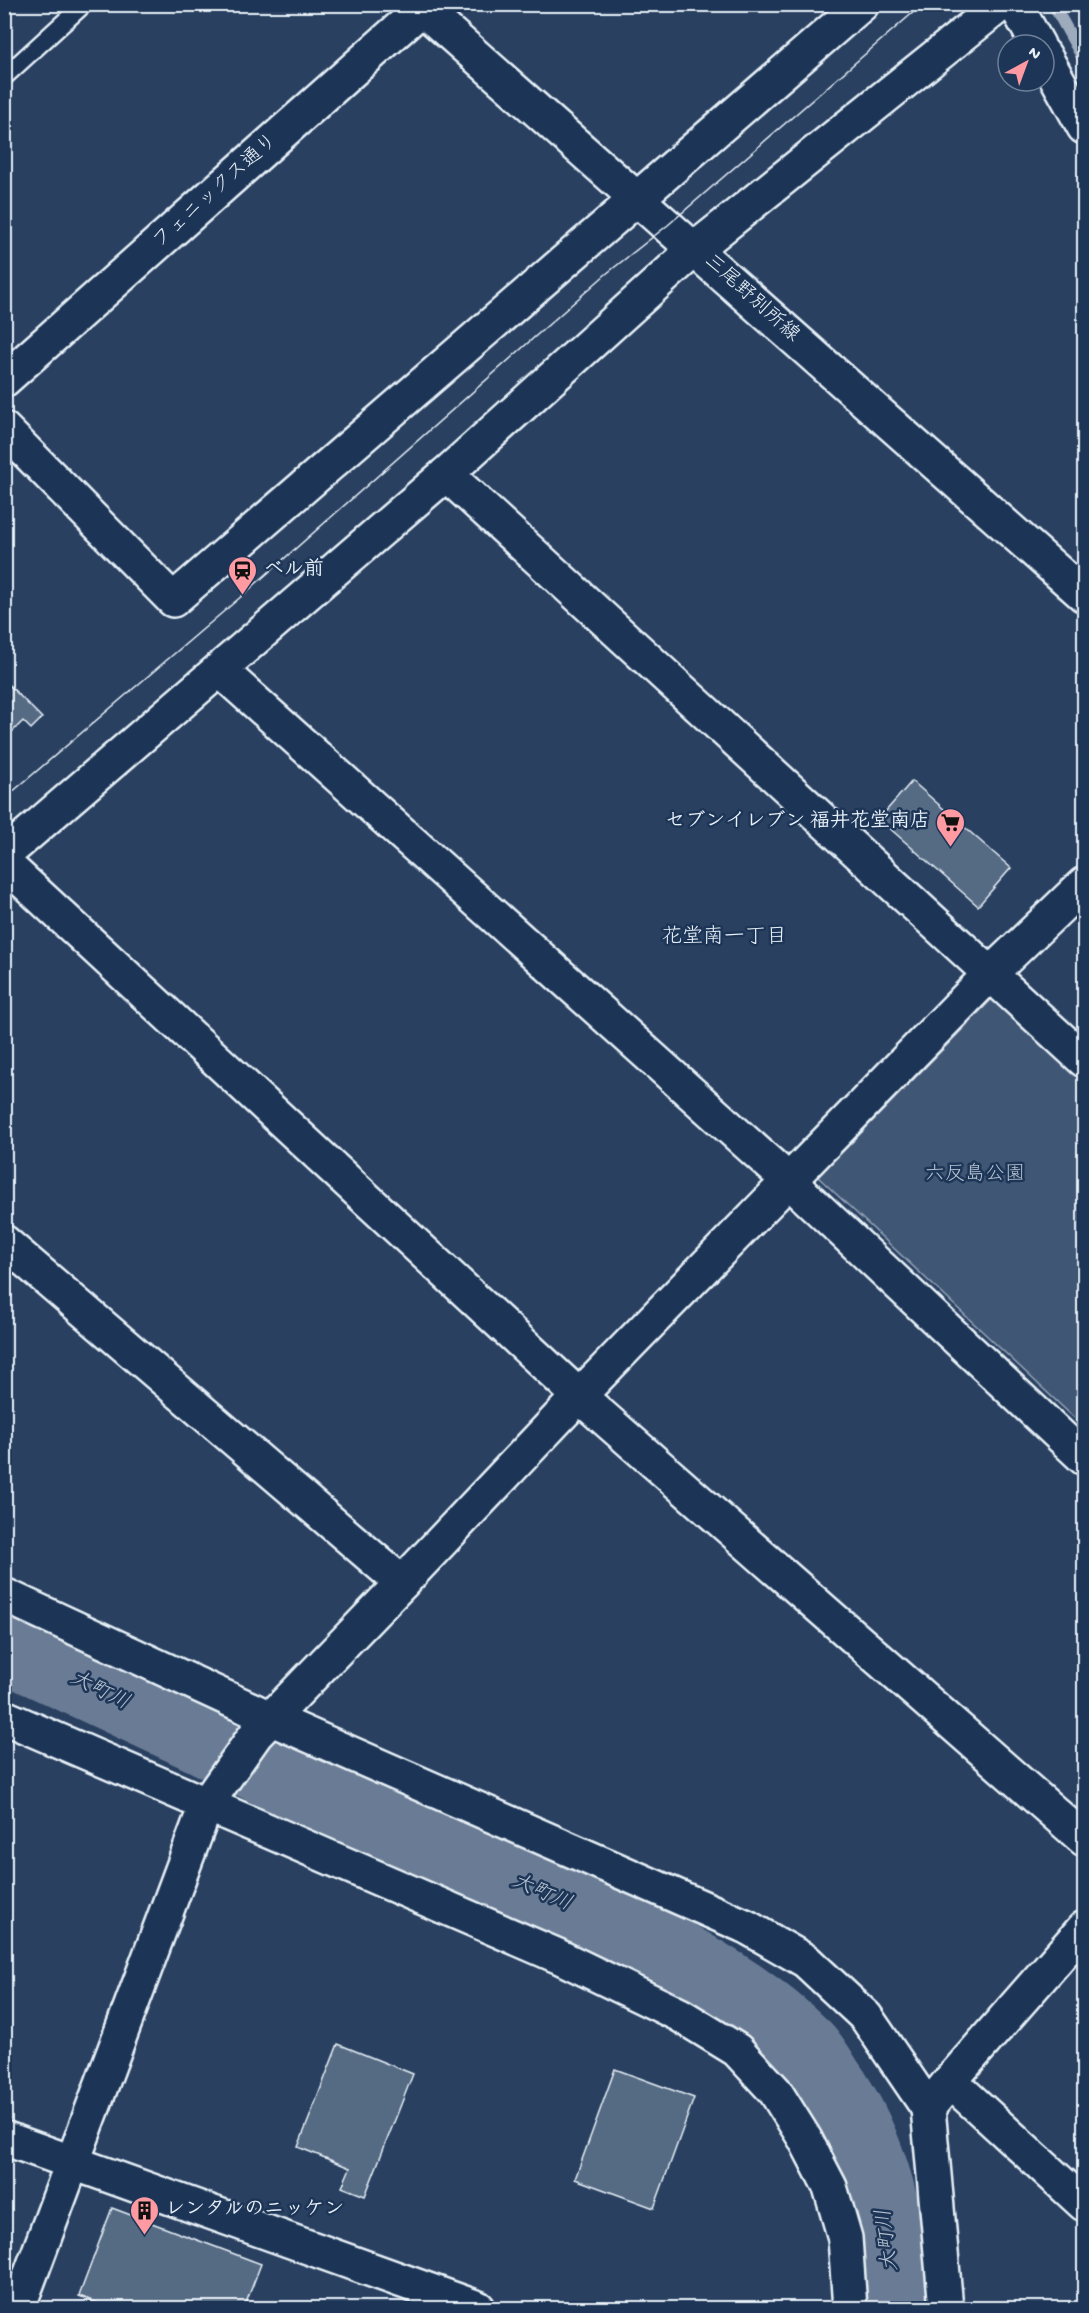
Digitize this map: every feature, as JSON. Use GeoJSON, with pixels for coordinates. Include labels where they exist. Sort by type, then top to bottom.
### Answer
{"type":"FeatureCollection","features":[{"type":"Feature","properties":{"kind":"street"},"geometry":{"type":"LineString","coordinates":[[4,429],[173,600],[862,4]]}},
{"type":"Feature","properties":{"kind":"street"},"geometry":{"type":"LineString","coordinates":[[4,855],[221,671],[446,474],[695,249],[1001,4]]}},
{"type":"Feature","properties":{"kind":"street"},"geometry":{"type":"LineString","coordinates":[[1015,4],[1031,33]]}},
{"type":"Feature","properties":{"kind":"street","name":"三尾野別所線"},"geometry":{"type":"LineString","coordinates":[[422,6],[636,199],[1084,595]]}},
{"type":"Feature","properties":{"kind":"street","name":"フェニックス通り"},"geometry":{"type":"LineString","coordinates":[[4,380],[422,6]]}},
{"type":"Feature","properties":{"kind":"street"},"geometry":{"type":"LineString","coordinates":[[1056,77],[1084,127]]}},
{"type":"Feature","properties":{"kind":"street"},"geometry":{"type":"LineString","coordinates":[[446,474],[1084,1060]]}},
{"type":"Feature","properties":{"kind":"street"},"geometry":{"type":"LineString","coordinates":[[221,671],[788,1180],[1084,1458]]}},
{"type":"Feature","properties":{"kind":"street"},"geometry":{"type":"LineString","coordinates":[[4,863],[579,1396],[1084,1839]]}},
{"type":"Feature","properties":{"kind":"street"},"geometry":{"type":"LineString","coordinates":[[18,2308],[212,1794],[264,1727],[579,1396],[990,974],[1084,884]]}},
{"type":"Feature","properties":{"kind":"street"},"geometry":{"type":"LineString","coordinates":[[4,1242],[402,1583]]}},
{"type":"Feature","properties":{"kind":"street"},"geometry":{"type":"LineString","coordinates":[[4,1595],[264,1727],[747,1927],[806,1961],[866,2018],[928,2108],[946,2308]]}},
{"type":"Feature","properties":{"kind":"street"},"geometry":{"type":"LineString","coordinates":[[4,1717],[212,1794],[680,2015],[737,2050],[775,2091],[805,2139],[830,2187],[845,2238],[850,2308]]}},
{"type":"Feature","properties":{"kind":"street"},"geometry":{"type":"LineString","coordinates":[[928,2108],[1084,1928]]}},
{"type":"Feature","properties":{"kind":"street"},"geometry":{"type":"LineString","coordinates":[[950,2081],[1084,2204]]}},
{"type":"Feature","properties":{"kind":"street"},"geometry":{"type":"LineString","coordinates":[[4,2138],[478,2308]]}},
{"type":"Feature","properties":{"kind":"lane"},"geometry":{"type":"LineString","coordinates":[[4,77],[84,4]]}},
{"type":"Feature","properties":{"kind":"green space","name":"六反島公園"},"geometry":{"type":"Polygon","coordinates":[[[995,996],[1084,1077],[1084,1427],[818,1177],[995,996]]]}},
{"type":"Feature","properties":{"kind":"building"},"geometry":{"type":"Polygon","coordinates":[[[9,685],[42,718],[31,729],[23,721],[4,740],[4,690],[9,685]]]}},
{"type":"Feature","properties":{"kind":"building"},"geometry":{"type":"Polygon","coordinates":[[[912,781],[1011,868],[978,906],[879,819],[912,781]]]}},
{"type":"Feature","properties":{"kind":"building"},"geometry":{"type":"Polygon","coordinates":[[[338,2044],[413,2074],[365,2196],[342,2187],[350,2168],[298,2147],[338,2044]]]}},
{"type":"Feature","properties":{"kind":"building"},"geometry":{"type":"Polygon","coordinates":[[[615,2069],[694,2098],[654,2208],[575,2179],[615,2069]]]}},
{"type":"Feature","properties":{"kind":"building","name":"レンタルのニッケン"},"geometry":{"type":"Polygon","coordinates":[[[112,2208],[261,2264],[244,2308],[112,2308],[79,2296],[112,2208]]]}},
{"type":"Feature","properties":{"kind":"waterway"},"geometry":{"type":"LineString","coordinates":[[1053,4],[1084,60]]}},
{"type":"Feature","properties":{"kind":"waterway","name":"大町川"},"geometry":{"type":"LineString","coordinates":[[4,1647],[279,1778],[669,1950],[724,1982],[758,2006],[790,2032],[812,2054],[844,2104],[858,2131],[870,2159],[886,2216],[897,2308]]}},
{"type":"Feature","properties":{"kind":"tram line"},"geometry":{"type":"LineString","coordinates":[[4,799],[243,595],[606,274],[668,225],[923,4]]}},
{"type":"Feature","properties":{"kind":"place","name":"ベル前"},"geometry":{"type":"Point","coordinates":[243,596]}},
{"type":"Feature","properties":{"kind":"place","name":"セブンイレブン 福井花堂南店"},"geometry":{"type":"Point","coordinates":[951,848]}},
{"type":"Feature","properties":{"kind":"place","name":"レンタルのニッケン"},"geometry":{"type":"Point","coordinates":[144,2236]}},
{"type":"Feature","properties":{"kind":"district","name":"花堂南一丁目"},"geometry":{"type":"Point","coordinates":[724,938]}}]}
